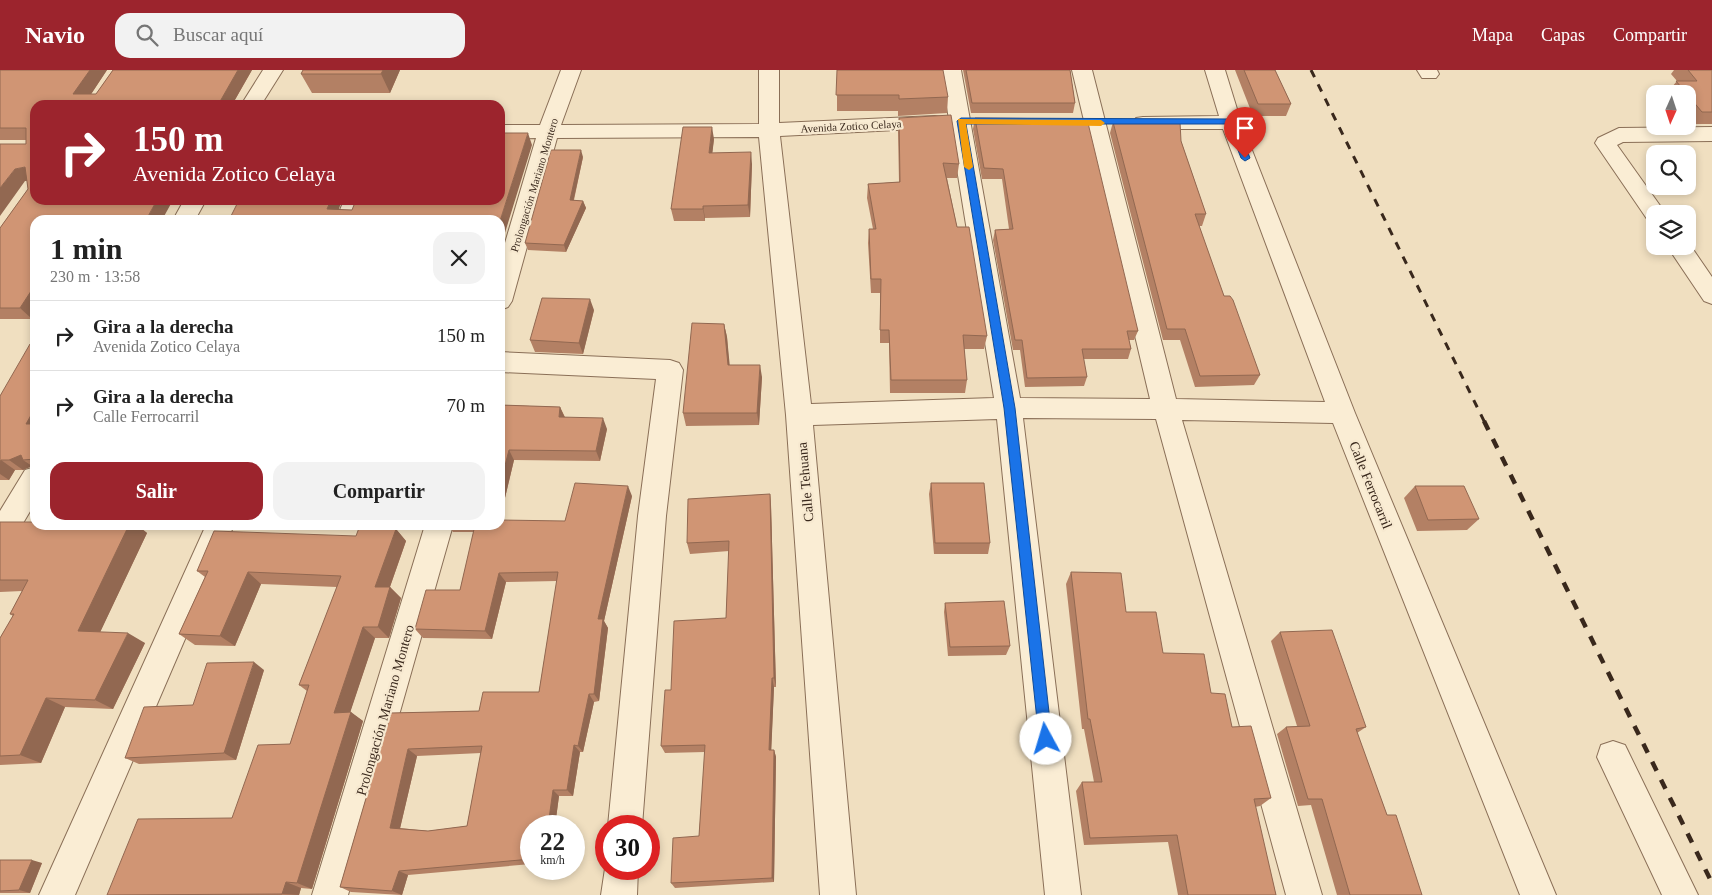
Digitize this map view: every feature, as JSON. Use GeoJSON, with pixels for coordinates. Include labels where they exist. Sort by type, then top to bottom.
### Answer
{"type":"FeatureCollection","features":[{"type":"Feature","properties":{"kind":"street"},"geometry":{"type":"LineString","coordinates":[[254,100],[273,70]]}},
{"type":"Feature","properties":{"kind":"street","name":"Prolongación Mariano Montero"},"geometry":{"type":"LineString","coordinates":[[505,284],[549,130],[571,70]]}},
{"type":"Feature","properties":{"kind":"street","name":"Calle Tehuana"},"geometry":{"type":"LineString","coordinates":[[769,70],[769,130],[799,415],[838,895]]}},
{"type":"Feature","properties":{"kind":"street"},"geometry":{"type":"LineString","coordinates":[[952,70],[971,121],[1009,408],[1063,895]]}},
{"type":"Feature","properties":{"kind":"street"},"geometry":{"type":"LineString","coordinates":[[1082,70],[1103,123],[1166,409],[1304,895]]}},
{"type":"Feature","properties":{"kind":"street","name":"Calle Ferrocarril"},"geometry":{"type":"LineString","coordinates":[[1215,70],[1232,122],[1342,413],[1538,895]]}},
{"type":"Feature","properties":{"kind":"street","name":"Avenida Zotico Celaya"},"geometry":{"type":"LineString","coordinates":[[505,132],[769,130],[971,121]]}},
{"type":"Feature","properties":{"kind":"street"},"geometry":{"type":"LineString","coordinates":[[1103,123],[1232,122]]}},
{"type":"Feature","properties":{"kind":"street"},"geometry":{"type":"LineString","coordinates":[[1649,205],[1604,142],[1619,135],[1712,134]]}},
{"type":"Feature","properties":{"kind":"street"},"geometry":{"type":"LineString","coordinates":[[1684,255],[1712,295]]}},
{"type":"Feature","properties":{"kind":"street"},"geometry":{"type":"LineString","coordinates":[[505,362],[670,370],[652,516],[626,815]]}},
{"type":"Feature","properties":{"kind":"street"},"geometry":{"type":"LineString","coordinates":[[799,415],[1009,408],[1342,413]]}},
{"type":"Feature","properties":{"kind":"street"},"geometry":{"type":"LineString","coordinates":[[0,536],[23,494]]}},
{"type":"Feature","properties":{"kind":"street"},"geometry":{"type":"LineString","coordinates":[[57,895],[218,530]]}},
{"type":"Feature","properties":{"kind":"street","name":"Prolongación Mariano Montero"},"geometry":{"type":"LineString","coordinates":[[330,895],[438,530]]}},
{"type":"Feature","properties":{"kind":"street"},"geometry":{"type":"LineString","coordinates":[[1613,757],[1680,895]]}},
{"type":"Feature","properties":{"kind":"street"},"geometry":{"type":"LineString","coordinates":[[619,895],[620,880]]}},
{"type":"Feature","properties":{"kind":"building"},"geometry":{"type":"Polygon","coordinates":[[[0,70],[90,70],[73,94],[96,94],[113,70],[238,70],[221,100],[30,100],[30,205],[154,205],[149,215],[30,215],[30,293],[20,308],[0,308],[0,228],[28,189],[25,167],[15,169],[0,188],[0,144],[26,144],[26,128],[0,128],[0,70]]]}},
{"type":"Feature","properties":{"kind":"building"},"geometry":{"type":"Polygon","coordinates":[[[303,70],[383,70],[381,74],[301,74],[303,70]]]}},
{"type":"Feature","properties":{"kind":"building"},"geometry":{"type":"Polygon","coordinates":[[[837,70],[943,70],[948,97],[899,99],[899,95],[836,95],[837,70]]]}},
{"type":"Feature","properties":{"kind":"building"},"geometry":{"type":"Polygon","coordinates":[[[966,70],[1070,70],[1075,103],[972,103],[966,70]]]}},
{"type":"Feature","properties":{"kind":"building"},"geometry":{"type":"Polygon","coordinates":[[[1244,70],[1275,70],[1291,104],[1258,104],[1244,70]]]}},
{"type":"Feature","properties":{"kind":"building"},"geometry":{"type":"Polygon","coordinates":[[[1688,70],[1712,70],[1712,112],[1702,112],[1696,105],[1696,85],[1679,85],[1676,81],[1697,81],[1688,70]]]}},
{"type":"Feature","properties":{"kind":"building"},"geometry":{"type":"Polygon","coordinates":[[[951,115],[959,164],[943,163],[957,227],[969,227],[987,336],[963,335],[967,380],[891,380],[889,330],[880,330],[881,279],[871,279],[869,229],[876,229],[868,184],[900,182],[899,118],[951,115]]]}},
{"type":"Feature","properties":{"kind":"building"},"geometry":{"type":"Polygon","coordinates":[[[975,118],[1078,119],[1078,123],[1088,123],[1138,331],[1127,331],[1131,349],[1082,349],[1087,377],[1027,378],[1022,340],[1015,340],[995,230],[1013,229],[1003,169],[984,168],[975,118]]]}},
{"type":"Feature","properties":{"kind":"building"},"geometry":{"type":"Polygon","coordinates":[[[1113,122],[1180,122],[1181,141],[1206,214],[1195,214],[1224,296],[1230,296],[1233,300],[1260,375],[1200,376],[1185,329],[1167,329],[1113,122]]]}},
{"type":"Feature","properties":{"kind":"building"},"geometry":{"type":"Polygon","coordinates":[[[683,127],[712,127],[709,153],[751,152],[748,205],[703,206],[703,209],[671,209],[683,127]]]}},
{"type":"Feature","properties":{"kind":"building"},"geometry":{"type":"Polygon","coordinates":[[[505,133],[528,133],[502,215],[232,215],[236,205],[329,205],[327,209],[352,210],[354,205],[505,205],[505,133]]]}},
{"type":"Feature","properties":{"kind":"building"},"geometry":{"type":"Polygon","coordinates":[[[551,150],[581,150],[570,200],[583,201],[564,245],[525,243],[551,150]]]}},
{"type":"Feature","properties":{"kind":"building"},"geometry":{"type":"Polygon","coordinates":[[[542,298],[590,299],[579,343],[530,340],[542,298]]]}},
{"type":"Feature","properties":{"kind":"building"},"geometry":{"type":"Polygon","coordinates":[[[692,323],[724,324],[728,365],[760,365],[757,413],[683,413],[692,323]]]}},
{"type":"Feature","properties":{"kind":"building"},"geometry":{"type":"Polygon","coordinates":[[[30,344],[30,417],[26,424],[30,424],[30,459],[23,460],[21,455],[9,460],[1,460],[0,462],[0,396],[30,344]]]}},
{"type":"Feature","properties":{"kind":"building"},"geometry":{"type":"Polygon","coordinates":[[[505,405],[560,407],[559,417],[603,418],[596,451],[509,450],[505,466],[505,405]]]}},
{"type":"Feature","properties":{"kind":"building"},"geometry":{"type":"Polygon","coordinates":[[[575,483],[628,486],[598,619],[603,619],[594,694],[589,694],[578,746],[574,745],[567,790],[553,790],[550,815],[520,815],[520,860],[399,871],[392,891],[340,887],[391,713],[479,711],[483,692],[539,692],[558,572],[499,573],[485,631],[415,629],[426,590],[460,590],[474,530],[505,530],[505,520],[565,521],[575,483]],[[482,746],[408,749],[390,828],[428,831],[467,826],[482,746]]]}},
{"type":"Feature","properties":{"kind":"building"},"geometry":{"type":"Polygon","coordinates":[[[931,483],[984,483],[990,543],[935,543],[931,483]]]}},
{"type":"Feature","properties":{"kind":"building"},"geometry":{"type":"Polygon","coordinates":[[[1415,486],[1464,486],[1479,519],[1428,520],[1415,486]]]}},
{"type":"Feature","properties":{"kind":"building"},"geometry":{"type":"Polygon","coordinates":[[[770,494],[774,678],[772,678],[769,750],[774,750],[772,878],[671,883],[673,838],[699,836],[705,745],[661,746],[665,690],[671,690],[674,621],[726,618],[729,541],[687,543],[688,499],[770,494]]]}},
{"type":"Feature","properties":{"kind":"building"},"geometry":{"type":"Polygon","coordinates":[[[0,522],[30,522],[30,530],[127,530],[78,631],[128,633],[95,700],[46,698],[20,755],[0,756],[0,638],[14,614],[10,614],[28,580],[0,580],[0,522]]]}},
{"type":"Feature","properties":{"kind":"building"},"geometry":{"type":"Polygon","coordinates":[[[358,530],[396,530],[375,587],[390,587],[378,627],[363,627],[334,713],[351,712],[297,883],[286,882],[282,894],[107,895],[138,819],[232,818],[258,745],[290,744],[309,685],[299,685],[341,576],[248,572],[220,636],[179,634],[208,571],[197,571],[214,531],[356,536],[358,530]]]}},
{"type":"Feature","properties":{"kind":"building"},"geometry":{"type":"Polygon","coordinates":[[[1071,572],[1121,573],[1126,612],[1156,612],[1163,653],[1204,654],[1211,693],[1225,694],[1232,727],[1251,726],[1271,798],[1254,799],[1276,895],[1188,895],[1177,835],[1090,838],[1082,782],[1102,782],[1090,719],[1088,719],[1071,572]]]}},
{"type":"Feature","properties":{"kind":"building"},"geometry":{"type":"Polygon","coordinates":[[[1004,601],[1010,646],[950,647],[945,603],[1004,601]]]}},
{"type":"Feature","properties":{"kind":"building"},"geometry":{"type":"Polygon","coordinates":[[[1332,630],[1366,727],[1356,729],[1387,815],[1396,815],[1422,895],[1350,895],[1322,799],[1308,799],[1286,727],[1310,726],[1280,632],[1332,630]]]}},
{"type":"Feature","properties":{"kind":"building"},"geometry":{"type":"Polygon","coordinates":[[[254,662],[224,753],[125,758],[144,707],[193,705],[207,663],[254,662]]]}},
{"type":"Feature","properties":{"kind":"building"},"geometry":{"type":"Polygon","coordinates":[[[0,860],[32,860],[19,890],[0,891],[0,860]]]}},
{"type":"Feature","properties":{"kind":"railway"},"geometry":{"type":"LineString","coordinates":[[1311,70],[1485,423]]}},
{"type":"Feature","properties":{"kind":"railway"},"geometry":{"type":"LineString","coordinates":[[1484,421],[1712,883]]}},
{"type":"Feature","properties":{"kind":"slow traffic"},"geometry":{"type":"LineString","coordinates":[[969,167],[961,121],[1101,123]]}},
{"type":"Feature","properties":{"kind":"route"},"geometry":{"type":"LineString","coordinates":[[1046,739],[1009,408],[961,121],[1095,123],[1232,122],[1245,158]]}}]}
